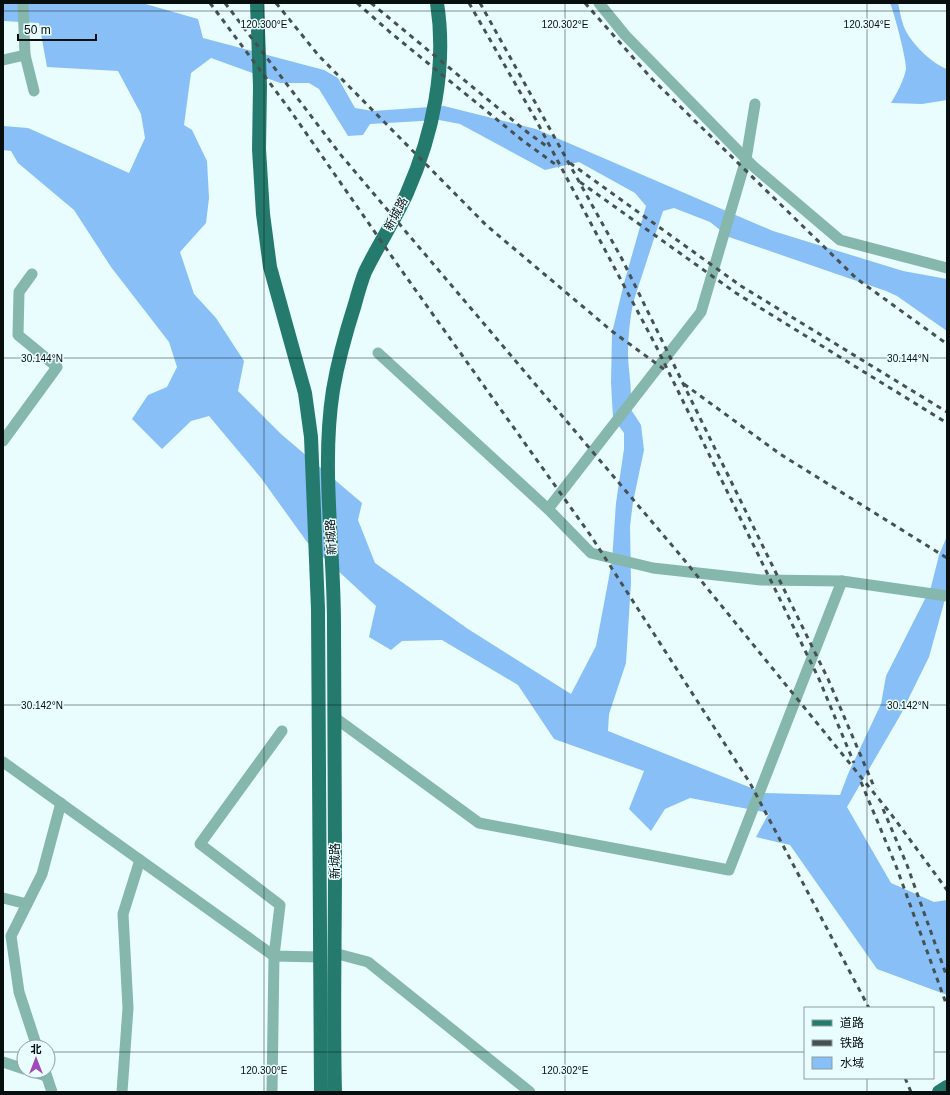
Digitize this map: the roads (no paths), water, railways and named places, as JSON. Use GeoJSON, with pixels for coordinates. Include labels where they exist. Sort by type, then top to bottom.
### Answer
{"type":"FeatureCollection","features":[{"type":"Feature","properties":{"kind":"main road","name":"新城路"},"geometry":{"type":"LineString","coordinates":[[257,3],[260,86],[259,149],[263,214],[270,267],[305,393],[312,437],[318,609],[321,1092]]}},
{"type":"Feature","properties":{"kind":"main road","name":"新城路"},"geometry":{"type":"LineString","coordinates":[[335,1092],[333,1018],[333,573],[328,472],[328,427],[333,388],[347,330],[364,274],[407,193],[426,139],[439,85],[440,24],[437,3]]}},
{"type":"Feature","properties":{"kind":"main road"},"geometry":{"type":"LineString","coordinates":[[939,1092],[947,1087]]}},
{"type":"Feature","properties":{"kind":"street"},"geometry":{"type":"LineString","coordinates":[[23,3],[25,55],[34,92]]}},
{"type":"Feature","properties":{"kind":"street"},"geometry":{"type":"LineString","coordinates":[[599,3],[625,35],[746,159],[840,240],[947,268]]}},
{"type":"Feature","properties":{"kind":"street"},"geometry":{"type":"LineString","coordinates":[[3,60],[25,55]]}},
{"type":"Feature","properties":{"kind":"street"},"geometry":{"type":"LineString","coordinates":[[548,509],[701,312],[746,159],[755,104]]}},
{"type":"Feature","properties":{"kind":"street"},"geometry":{"type":"LineString","coordinates":[[3,441],[57,367],[18,335],[19,292],[32,274]]}},
{"type":"Feature","properties":{"kind":"street"},"geometry":{"type":"LineString","coordinates":[[378,353],[548,509],[591,552],[653,568],[761,580],[842,581],[947,596]]}},
{"type":"Feature","properties":{"kind":"street"},"geometry":{"type":"LineString","coordinates":[[334,717],[479,823],[729,870],[842,581]]}},
{"type":"Feature","properties":{"kind":"street"},"geometry":{"type":"LineString","coordinates":[[272,1092],[274,956],[280,905],[200,844],[282,731]]}},
{"type":"Feature","properties":{"kind":"street"},"geometry":{"type":"LineString","coordinates":[[3,762],[274,956],[319,957]]}},
{"type":"Feature","properties":{"kind":"street"},"geometry":{"type":"LineString","coordinates":[[34,1039],[19,992],[11,936],[42,874],[60,803]]}},
{"type":"Feature","properties":{"kind":"street"},"geometry":{"type":"LineString","coordinates":[[122,1092],[128,1008],[123,914],[140,860]]}},
{"type":"Feature","properties":{"kind":"street"},"geometry":{"type":"LineString","coordinates":[[3,898],[27,904]]}},
{"type":"Feature","properties":{"kind":"street"},"geometry":{"type":"LineString","coordinates":[[334,952],[368,962],[530,1092]]}},
{"type":"Feature","properties":{"kind":"street"},"geometry":{"type":"LineString","coordinates":[[3,1062],[16,1066]]}},
{"type":"Feature","properties":{"kind":"street"},"geometry":{"type":"LineString","coordinates":[[48,1079],[52,1092]]}},
{"type":"Feature","properties":{"kind":"water"},"geometry":{"type":"Polygon","coordinates":[[[3,3],[142,3],[198,19],[203,38],[324,70],[338,78],[355,108],[373,111],[444,106],[536,129],[773,231],[903,271],[947,279],[947,331],[897,296],[886,291],[729,237],[710,222],[674,208],[663,211],[633,303],[629,328],[628,353],[631,394],[630,408],[641,425],[644,450],[633,502],[630,526],[631,582],[626,663],[609,714],[608,731],[764,793],[840,795],[848,774],[881,704],[886,676],[931,587],[939,555],[947,536],[947,592],[929,657],[901,714],[847,807],[891,883],[934,902],[947,900],[947,995],[877,969],[790,845],[756,837],[769,813],[690,798],[665,809],[651,831],[629,809],[644,771],[554,739],[518,685],[442,640],[402,641],[391,650],[369,637],[376,606],[307,542],[261,478],[209,416],[191,421],[162,449],[132,419],[148,395],[167,387],[177,367],[169,342],[111,267],[74,210],[18,163],[11,151],[3,150],[3,126],[28,128],[129,173],[145,138],[141,114],[118,71],[47,67],[39,23],[3,21],[3,3]],[[211,58],[191,73],[184,125],[192,130],[207,161],[209,198],[206,223],[180,252],[194,294],[216,318],[244,361],[238,391],[281,434],[362,503],[358,520],[375,563],[468,629],[571,694],[596,646],[612,561],[616,503],[624,449],[624,433],[613,418],[611,383],[612,333],[624,283],[646,206],[635,193],[579,162],[545,170],[460,124],[439,120],[370,124],[363,135],[348,136],[319,89],[309,83],[280,83],[211,58]]]}},
{"type":"Feature","properties":{"kind":"water"},"geometry":{"type":"Polygon","coordinates":[[[890,3],[898,3],[904,26],[915,44],[930,59],[947,69],[947,100],[922,104],[891,103],[902,82],[906,64],[900,36],[890,3]]]}},
{"type":"Feature","properties":{"kind":"railway"},"geometry":{"type":"LineString","coordinates":[[210,3],[290,110],[397,264],[591,536],[750,783],[868,1007]]}},
{"type":"Feature","properties":{"kind":"railway"},"geometry":{"type":"LineString","coordinates":[[225,3],[340,154],[681,556],[891,814],[947,890]]}},
{"type":"Feature","properties":{"kind":"railway"},"geometry":{"type":"LineString","coordinates":[[276,3],[319,56],[486,225],[613,332],[668,372]]}},
{"type":"Feature","properties":{"kind":"railway"},"geometry":{"type":"LineString","coordinates":[[357,3],[391,33],[522,140],[559,167]]}},
{"type":"Feature","properties":{"kind":"railway"},"geometry":{"type":"LineString","coordinates":[[371,3],[527,132],[549,148]]}},
{"type":"Feature","properties":{"kind":"railway"},"geometry":{"type":"LineString","coordinates":[[469,3],[536,120],[656,346],[819,679],[854,763]]}},
{"type":"Feature","properties":{"kind":"railway"},"geometry":{"type":"LineString","coordinates":[[480,3],[622,259],[828,679],[875,789]]}},
{"type":"Feature","properties":{"kind":"railway"},"geometry":{"type":"LineString","coordinates":[[585,3],[652,79],[857,279],[947,344]]}},
{"type":"Feature","properties":{"kind":"railway"},"geometry":{"type":"LineString","coordinates":[[570,163],[741,286],[947,412]]}},
{"type":"Feature","properties":{"kind":"railway"},"geometry":{"type":"LineString","coordinates":[[580,182],[736,293],[947,423]]}},
{"type":"Feature","properties":{"kind":"railway"},"geometry":{"type":"LineString","coordinates":[[684,384],[780,454],[947,558]]}},
{"type":"Feature","properties":{"kind":"railway"},"geometry":{"type":"LineString","coordinates":[[861,782],[896,866],[947,1006]]}},
{"type":"Feature","properties":{"kind":"railway"},"geometry":{"type":"LineString","coordinates":[[883,809],[907,865],[947,977]]}},
{"type":"Feature","properties":{"kind":"railway"},"geometry":{"type":"LineString","coordinates":[[905,1079],[911,1092]]}}]}
